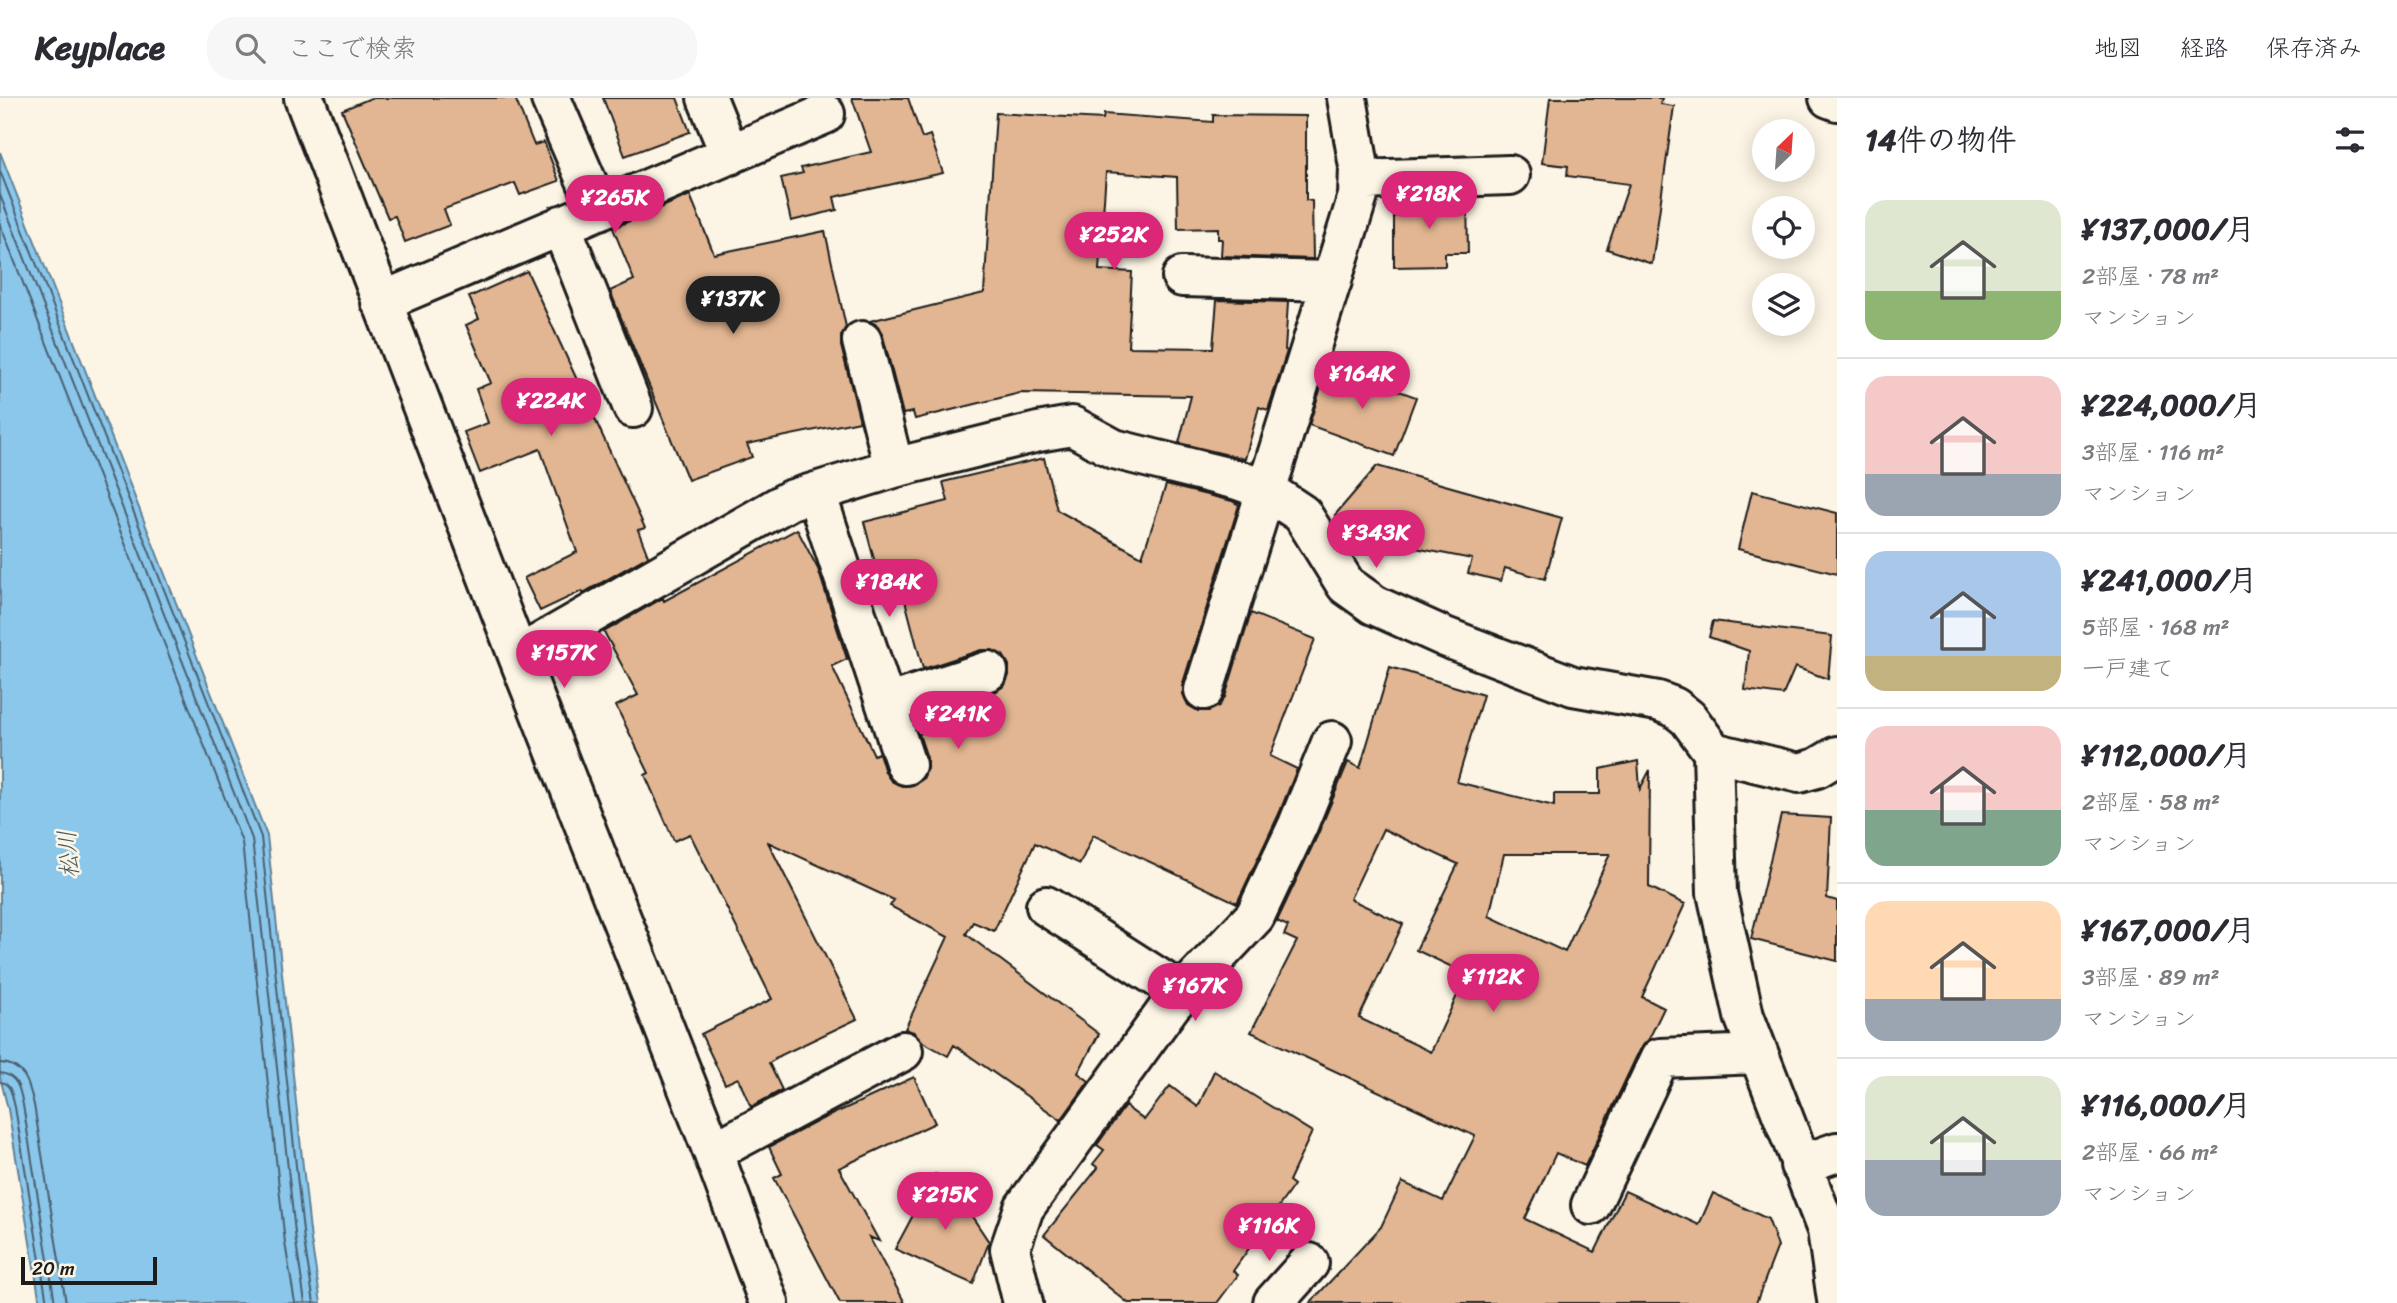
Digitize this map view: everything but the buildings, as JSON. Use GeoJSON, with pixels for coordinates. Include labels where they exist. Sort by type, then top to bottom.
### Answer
{"type":"FeatureCollection","features":[{"type":"Feature","properties":{"kind":"street"},"geometry":{"type":"LineString","coordinates":[[304,98],[518,656],[713,1152],[769,1303]]}},
{"type":"Feature","properties":{"kind":"street"},"geometry":{"type":"LineString","coordinates":[[707,98],[730,155]]}},
{"type":"Feature","properties":{"kind":"street"},"geometry":{"type":"LineString","coordinates":[[1204,690],[1358,196],[1359,167],[1347,98]]}},
{"type":"Feature","properties":{"kind":"street"},"geometry":{"type":"LineString","coordinates":[[1829,98],[1837,101]]}},
{"type":"Feature","properties":{"kind":"street"},"geometry":{"type":"LineString","coordinates":[[551,99],[599,209]]}},
{"type":"Feature","properties":{"kind":"street"},"geometry":{"type":"LineString","coordinates":[[381,302],[825,114]]}},
{"type":"Feature","properties":{"kind":"street"},"geometry":{"type":"LineString","coordinates":[[1359,180],[1510,175]]}},
{"type":"Feature","properties":{"kind":"street"},"geometry":{"type":"LineString","coordinates":[[561,225],[633,408]]}},
{"type":"Feature","properties":{"kind":"street"},"geometry":{"type":"LineString","coordinates":[[1182,276],[1332,281]]}},
{"type":"Feature","properties":{"kind":"street"},"geometry":{"type":"LineString","coordinates":[[862,341],[894,468]]}},
{"type":"Feature","properties":{"kind":"street"},"geometry":{"type":"LineString","coordinates":[[518,656],[790,500],[894,468],[1038,432],[1072,426],[1114,449],[1238,480],[1266,490],[1302,514],[1346,585],[1374,604],[1445,637],[1573,686],[1658,701],[1674,707],[1688,718],[1713,752],[1717,893],[1744,1016],[1827,1230],[1837,1300]]}},
{"type":"Feature","properties":{"kind":"street"},"geometry":{"type":"LineString","coordinates":[[816,493],[906,765]]}},
{"type":"Feature","properties":{"kind":"street"},"geometry":{"type":"LineString","coordinates":[[886,704],[988,671]]}},
{"type":"Feature","properties":{"kind":"street"},"geometry":{"type":"LineString","coordinates":[[1023,1303],[1010,1249],[1024,1208],[1182,993],[1255,916],[1298,825],[1332,741]]}},
{"type":"Feature","properties":{"kind":"street"},"geometry":{"type":"LineString","coordinates":[[1713,752],[1799,773],[1817,768],[1837,756]]}},
{"type":"Feature","properties":{"kind":"street"},"geometry":{"type":"LineString","coordinates":[[1046,906],[1182,993]]}},
{"type":"Feature","properties":{"kind":"street"},"geometry":{"type":"LineString","coordinates":[[713,1152],[903,1051]]}},
{"type":"Feature","properties":{"kind":"street"},"geometry":{"type":"LineString","coordinates":[[1591,1205],[1660,1058],[1758,1054]]}},
{"type":"Feature","properties":{"kind":"street"},"geometry":{"type":"LineString","coordinates":[[1800,1165],[1837,1152]]}},
{"type":"Feature","properties":{"kind":"street"},"geometry":{"type":"LineString","coordinates":[[1273,1303],[1309,1263]]}},
{"type":"Feature","properties":{"kind":"water","name":"松川"},"geometry":{"type":"Polygon","coordinates":[[[0,152],[267,836],[311,1240],[321,1303],[40,1303],[8,1109],[0,1077],[0,152]]]}}]}
